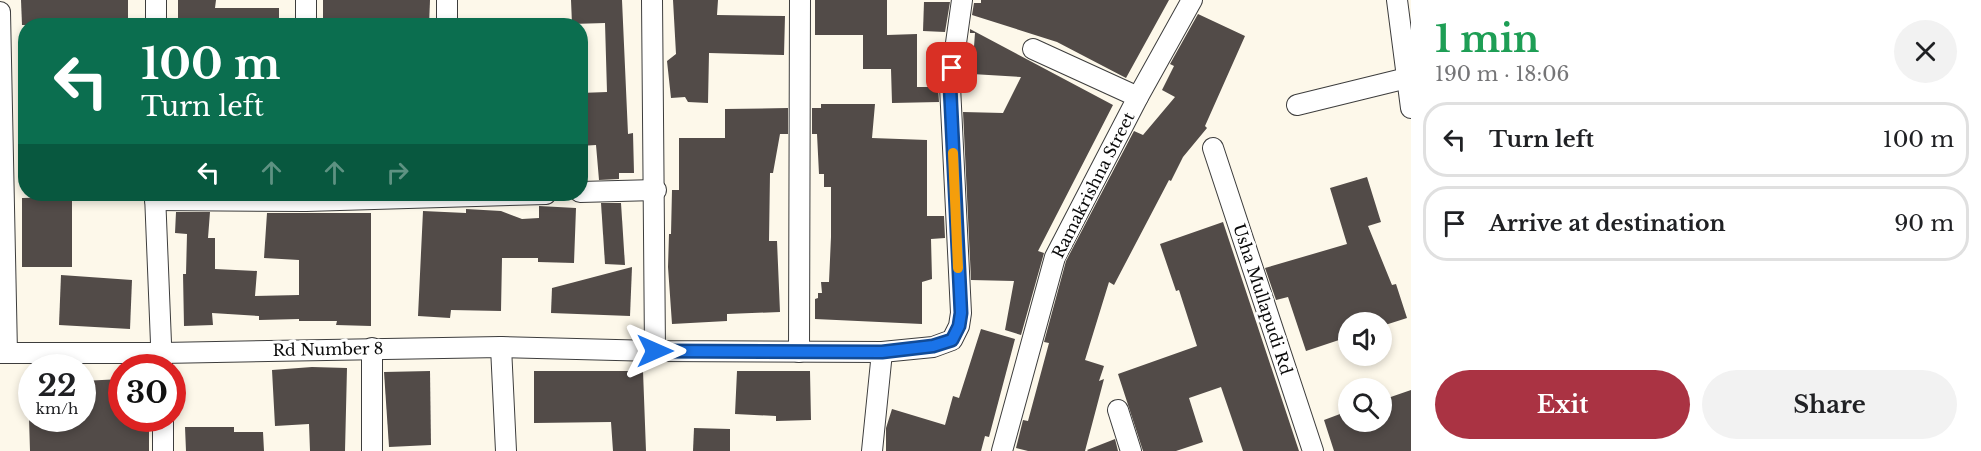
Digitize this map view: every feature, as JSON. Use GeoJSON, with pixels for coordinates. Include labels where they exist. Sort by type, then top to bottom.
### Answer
{"type":"FeatureCollection","features":[{"type":"Feature","properties":{"kind":"street"},"geometry":{"type":"LineString","coordinates":[[156,0],[156,18]]}},
{"type":"Feature","properties":{"kind":"street"},"geometry":{"type":"LineString","coordinates":[[306,0],[306,18]]}},
{"type":"Feature","properties":{"kind":"street"},"geometry":{"type":"LineString","coordinates":[[447,0],[447,18]]}},
{"type":"Feature","properties":{"kind":"street"},"geometry":{"type":"LineString","coordinates":[[652,0],[656,190],[655,351]]}},
{"type":"Feature","properties":{"kind":"street"},"geometry":{"type":"LineString","coordinates":[[799,352],[800,0]]}},
{"type":"Feature","properties":{"kind":"street","name":"Rd Number 8"},"geometry":{"type":"LineString","coordinates":[[186,359],[372,348],[501,347],[655,351],[882,352],[933,346],[952,340],[959,326],[961,313],[950,86],[962,0]]}},
{"type":"Feature","properties":{"kind":"street","name":"Ramakrishna Street"},"geometry":{"type":"LineString","coordinates":[[1002,451],[1055,257],[1138,97],[1192,0]]}},
{"type":"Feature","properties":{"kind":"street"},"geometry":{"type":"LineString","coordinates":[[0,12],[3,353]]}},
{"type":"Feature","properties":{"kind":"street"},"geometry":{"type":"LineString","coordinates":[[1402,13],[1411,108]]}},
{"type":"Feature","properties":{"kind":"street"},"geometry":{"type":"LineString","coordinates":[[1033,49],[1138,97]]}},
{"type":"Feature","properties":{"kind":"street"},"geometry":{"type":"LineString","coordinates":[[1297,105],[1407,78]]}},
{"type":"Feature","properties":{"kind":"street","name":"Usha Mullapudi Rd"},"geometry":{"type":"LineString","coordinates":[[1213,148],[1313,451]]}},
{"type":"Feature","properties":{"kind":"street"},"geometry":{"type":"LineString","coordinates":[[588,192],[656,190]]}},
{"type":"Feature","properties":{"kind":"street"},"geometry":{"type":"LineString","coordinates":[[155,201],[162,354]]}},
{"type":"Feature","properties":{"kind":"street"},"geometry":{"type":"LineString","coordinates":[[501,347],[506,451]]}},
{"type":"Feature","properties":{"kind":"street"},"geometry":{"type":"LineString","coordinates":[[372,348],[372,451]]}},
{"type":"Feature","properties":{"kind":"street"},"geometry":{"type":"LineString","coordinates":[[872,451],[882,352]]}},
{"type":"Feature","properties":{"kind":"street","name":"Rd Number 8"},"geometry":{"type":"LineString","coordinates":[[3,353],[108,358]]}},
{"type":"Feature","properties":{"kind":"street"},"geometry":{"type":"LineString","coordinates":[[1118,410],[1131,451]]}},
{"type":"Feature","properties":{"kind":"street"},"geometry":{"type":"LineString","coordinates":[[162,432],[163,451]]}},
{"type":"Feature","properties":{"kind":"building"},"geometry":{"type":"Polygon","coordinates":[[[21,0],[128,0],[128,18],[22,18],[21,0]]]}},
{"type":"Feature","properties":{"kind":"building"},"geometry":{"type":"Polygon","coordinates":[[[178,0],[216,0],[215,8],[279,8],[279,18],[178,18],[178,0]]]}},
{"type":"Feature","properties":{"kind":"building"},"geometry":{"type":"Polygon","coordinates":[[[323,0],[430,0],[429,18],[323,18],[323,0]]]}},
{"type":"Feature","properties":{"kind":"building"},"geometry":{"type":"Polygon","coordinates":[[[571,0],[622,0],[628,134],[633,133],[634,173],[619,173],[619,179],[599,180],[596,145],[588,146],[588,93],[607,92],[605,23],[588,24],[588,18],[572,18],[571,0]]]}},
{"type":"Feature","properties":{"kind":"building"},"geometry":{"type":"Polygon","coordinates":[[[673,0],[718,0],[717,15],[785,16],[784,55],[709,53],[708,103],[688,102],[685,97],[671,98],[667,61],[676,54],[673,0]]]}},
{"type":"Feature","properties":{"kind":"building"},"geometry":{"type":"Polygon","coordinates":[[[815,0],[887,0],[887,35],[917,34],[917,87],[938,87],[939,102],[892,103],[891,69],[863,69],[863,35],[815,35],[815,0]]]}},
{"type":"Feature","properties":{"kind":"building"},"geometry":{"type":"Polygon","coordinates":[[[981,0],[1169,0],[1126,78],[1057,42],[972,15],[974,3],[981,3],[981,0]]]}},
{"type":"Feature","properties":{"kind":"building"},"geometry":{"type":"Polygon","coordinates":[[[924,2],[950,2],[945,32],[923,31],[924,2]]]}},
{"type":"Feature","properties":{"kind":"building"},"geometry":{"type":"Polygon","coordinates":[[[1198,14],[1245,36],[1205,126],[1207,128],[1183,157],[1171,181],[1169,180],[1114,285],[1109,282],[1085,360],[1104,366],[1099,381],[1104,379],[1085,451],[1028,451],[1016,448],[1023,420],[1028,421],[1049,343],[1044,342],[1066,261],[1134,131],[1143,135],[1175,97],[1162,90],[1174,66],[1170,64],[1198,14]]]}},
{"type":"Feature","properties":{"kind":"building"},"geometry":{"type":"Polygon","coordinates":[[[970,29],[1113,105],[1038,251],[1044,253],[1021,335],[1005,330],[1014,281],[971,280],[963,112],[1003,113],[1021,77],[972,74],[975,33],[970,33],[970,29]]]}},
{"type":"Feature","properties":{"kind":"building"},"geometry":{"type":"Polygon","coordinates":[[[821,104],[875,104],[872,138],[927,140],[927,216],[944,216],[945,238],[931,239],[932,279],[922,282],[922,324],[815,319],[815,299],[818,298],[818,293],[822,293],[821,282],[829,282],[831,237],[831,187],[824,187],[824,174],[819,174],[817,134],[812,134],[812,108],[821,108],[821,104]]]}},
{"type":"Feature","properties":{"kind":"building"},"geometry":{"type":"Polygon","coordinates":[[[788,108],[788,134],[780,134],[773,173],[770,173],[769,241],[777,241],[780,312],[727,314],[727,321],[672,324],[668,267],[669,234],[671,234],[672,190],[679,190],[679,138],[725,138],[725,109],[788,108]]]}},
{"type":"Feature","properties":{"kind":"building"},"geometry":{"type":"Polygon","coordinates":[[[1367,177],[1381,222],[1368,226],[1392,285],[1396,284],[1407,318],[1392,323],[1392,312],[1338,312],[1338,340],[1306,351],[1288,297],[1276,300],[1265,268],[1347,244],[1330,188],[1367,177]]]}},
{"type":"Feature","properties":{"kind":"building"},"geometry":{"type":"Polygon","coordinates":[[[22,201],[72,201],[72,267],[22,267],[22,201]]]}},
{"type":"Feature","properties":{"kind":"building"},"geometry":{"type":"Polygon","coordinates":[[[601,203],[621,203],[625,265],[605,264],[601,203]]]}},
{"type":"Feature","properties":{"kind":"building"},"geometry":{"type":"Polygon","coordinates":[[[539,206],[576,208],[574,263],[538,262],[538,258],[502,258],[501,311],[451,310],[450,318],[418,316],[423,211],[466,213],[466,209],[501,211],[522,219],[539,218],[539,206]]]}},
{"type":"Feature","properties":{"kind":"building"},"geometry":{"type":"Polygon","coordinates":[[[176,212],[210,212],[208,238],[215,238],[215,269],[257,271],[255,296],[299,295],[299,260],[264,258],[267,213],[371,213],[371,326],[336,325],[337,321],[259,320],[259,316],[212,313],[213,325],[184,326],[183,274],[186,274],[187,234],[175,233],[176,212]]]}},
{"type":"Feature","properties":{"kind":"building"},"geometry":{"type":"Polygon","coordinates":[[[1223,222],[1299,451],[1243,451],[1221,387],[1189,398],[1203,442],[1176,451],[1143,451],[1118,374],[1197,346],[1179,290],[1176,291],[1160,244],[1223,222]]]}},
{"type":"Feature","properties":{"kind":"building"},"geometry":{"type":"Polygon","coordinates":[[[632,267],[630,316],[551,313],[552,288],[632,267]]]}},
{"type":"Feature","properties":{"kind":"building"},"geometry":{"type":"Polygon","coordinates":[[[61,275],[132,280],[130,329],[59,325],[61,275]]]}},
{"type":"Feature","properties":{"kind":"building"},"geometry":{"type":"Polygon","coordinates":[[[981,329],[1015,339],[989,437],[985,436],[981,451],[886,451],[886,428],[892,409],[945,425],[953,396],[959,398],[981,329]]]}},
{"type":"Feature","properties":{"kind":"building"},"geometry":{"type":"Polygon","coordinates":[[[312,367],[347,368],[345,451],[310,451],[309,424],[275,426],[272,370],[312,367]]]}},
{"type":"Feature","properties":{"kind":"building"},"geometry":{"type":"Polygon","coordinates":[[[430,371],[431,445],[389,447],[384,372],[430,371]]]}},
{"type":"Feature","properties":{"kind":"building"},"geometry":{"type":"Polygon","coordinates":[[[534,371],[643,371],[646,451],[613,451],[611,422],[534,423],[534,371]]]}},
{"type":"Feature","properties":{"kind":"building"},"geometry":{"type":"Polygon","coordinates":[[[737,371],[810,371],[811,420],[776,421],[776,416],[735,414],[737,371]]]}},
{"type":"Feature","properties":{"kind":"building"},"geometry":{"type":"Polygon","coordinates":[[[96,380],[108,380],[108,432],[149,432],[149,451],[30,451],[29,432],[96,432],[96,380]]]}},
{"type":"Feature","properties":{"kind":"building"},"geometry":{"type":"Polygon","coordinates":[[[1411,390],[1411,451],[1334,451],[1324,420],[1338,415],[1338,432],[1392,432],[1392,397],[1411,390]]]}},
{"type":"Feature","properties":{"kind":"building"},"geometry":{"type":"Polygon","coordinates":[[[186,427],[234,427],[234,432],[263,432],[264,451],[186,451],[186,427]]]}},
{"type":"Feature","properties":{"kind":"building"},"geometry":{"type":"Polygon","coordinates":[[[694,428],[730,429],[730,451],[693,451],[694,428]]]}},
{"type":"Feature","properties":{"kind":"building"},"geometry":{"type":"Polygon","coordinates":[[[1115,439],[1118,451],[1087,450],[1115,439]]]}},
{"type":"Feature","properties":{"kind":"slow traffic"},"geometry":{"type":"LineString","coordinates":[[953,153],[958,268]]}},
{"type":"Feature","properties":{"kind":"route"},"geometry":{"type":"LineString","coordinates":[[655,351],[882,352],[933,346],[952,340],[959,326],[961,313],[950,86],[952,68]]}}]}
